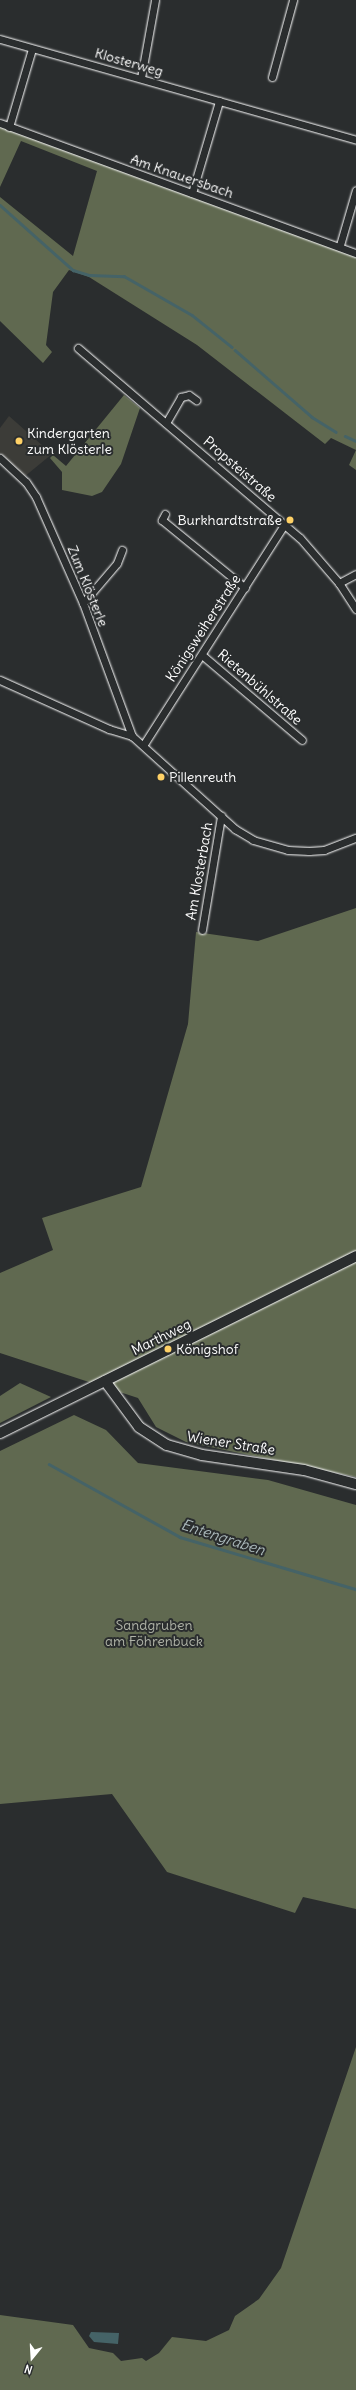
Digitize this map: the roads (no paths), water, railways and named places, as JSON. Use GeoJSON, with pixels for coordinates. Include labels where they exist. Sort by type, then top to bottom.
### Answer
{"type":"FeatureCollection","features":[{"type":"Feature","properties":{"kind":"main road","name":"Marthweg"},"geometry":{"type":"LineString","coordinates":[[0,1433],[356,1256]]}},
{"type":"Feature","properties":{"kind":"main road","name":"Wiener Straße"},"geometry":{"type":"LineString","coordinates":[[105,1381],[136,1424],[167,1445],[202,1455],[304,1470],[356,1484]]}},
{"type":"Feature","properties":{"kind":"street"},"geometry":{"type":"LineString","coordinates":[[141,78],[155,0]]}},
{"type":"Feature","properties":{"kind":"street"},"geometry":{"type":"LineString","coordinates":[[272,77],[293,0]]}},
{"type":"Feature","properties":{"kind":"street","name":"Klosterweg"},"geometry":{"type":"LineString","coordinates":[[0,39],[356,140]]}},
{"type":"Feature","properties":{"kind":"street"},"geometry":{"type":"LineString","coordinates":[[9,127],[32,49]]}},
{"type":"Feature","properties":{"kind":"street"},"geometry":{"type":"LineString","coordinates":[[192,193],[219,101]]}},
{"type":"Feature","properties":{"kind":"street","name":"Am Knauersbach"},"geometry":{"type":"LineString","coordinates":[[0,123],[340,245],[356,253]]}},
{"type":"Feature","properties":{"kind":"street"},"geometry":{"type":"LineString","coordinates":[[340,245],[356,190]]}},
{"type":"Feature","properties":{"kind":"street","name":"Propsteistraße"},"geometry":{"type":"LineString","coordinates":[[78,348],[284,525],[339,583],[356,609]]}},
{"type":"Feature","properties":{"kind":"street"},"geometry":{"type":"LineString","coordinates":[[166,423],[181,397],[189,395],[196,400]]}},
{"type":"Feature","properties":{"kind":"street","name":"Zum Klösterle"},"geometry":{"type":"LineString","coordinates":[[0,458],[26,482],[36,496],[83,603],[132,736]]}},
{"type":"Feature","properties":{"kind":"street"},"geometry":{"type":"LineString","coordinates":[[165,514],[162,520],[245,588]]}},
{"type":"Feature","properties":{"kind":"street","name":"Königsweiherstraße"},"geometry":{"type":"LineString","coordinates":[[144,744],[284,525]]}},
{"type":"Feature","properties":{"kind":"street"},"geometry":{"type":"LineString","coordinates":[[83,603],[117,563],[122,550]]}},
{"type":"Feature","properties":{"kind":"street"},"geometry":{"type":"LineString","coordinates":[[339,583],[356,574]]}},
{"type":"Feature","properties":{"kind":"street","name":"Rietenbühlstraße"},"geometry":{"type":"LineString","coordinates":[[202,654],[302,740]]}},
{"type":"Feature","properties":{"kind":"street"},"geometry":{"type":"LineString","coordinates":[[0,680],[109,730],[132,736],[144,744],[221,816],[253,840],[288,850],[324,850],[356,838]]}},
{"type":"Feature","properties":{"kind":"street","name":"Am Klosterbach"},"geometry":{"type":"LineString","coordinates":[[202,930],[221,816]]}},
{"type":"Feature","properties":{"kind":"water"},"geometry":{"type":"Polygon","coordinates":[[[91,2332],[119,2333],[118,2344],[94,2342],[89,2336],[91,2332]]]}},
{"type":"Feature","properties":{"kind":"waterway"},"geometry":{"type":"LineString","coordinates":[[0,205],[73,270],[89,275],[124,276],[192,315],[232,347]]}},
{"type":"Feature","properties":{"kind":"waterway"},"geometry":{"type":"LineString","coordinates":[[235,350],[312,417],[336,432]]}},
{"type":"Feature","properties":{"kind":"waterway"},"geometry":{"type":"LineString","coordinates":[[345,436],[356,441]]}},
{"type":"Feature","properties":{"kind":"waterway","name":"Entengraben"},"geometry":{"type":"LineString","coordinates":[[49,1464],[180,1537],[356,1589]]}},
{"type":"Feature","properties":{"kind":"place","name":"Kindergarten zum Klösterle"},"geometry":{"type":"Point","coordinates":[19,441]}},
{"type":"Feature","properties":{"kind":"place","name":"Burkhardtstraße"},"geometry":{"type":"Point","coordinates":[290,520]}},
{"type":"Feature","properties":{"kind":"place","name":"Pillenreuth"},"geometry":{"type":"Point","coordinates":[161,777]}},
{"type":"Feature","properties":{"kind":"place","name":"Königshof"},"geometry":{"type":"Point","coordinates":[168,1349]}},
{"type":"Feature","properties":{"kind":"park label","name":"Sandgruben am Föhrenbuck"},"geometry":{"type":"Point","coordinates":[154,1634]}}]}
